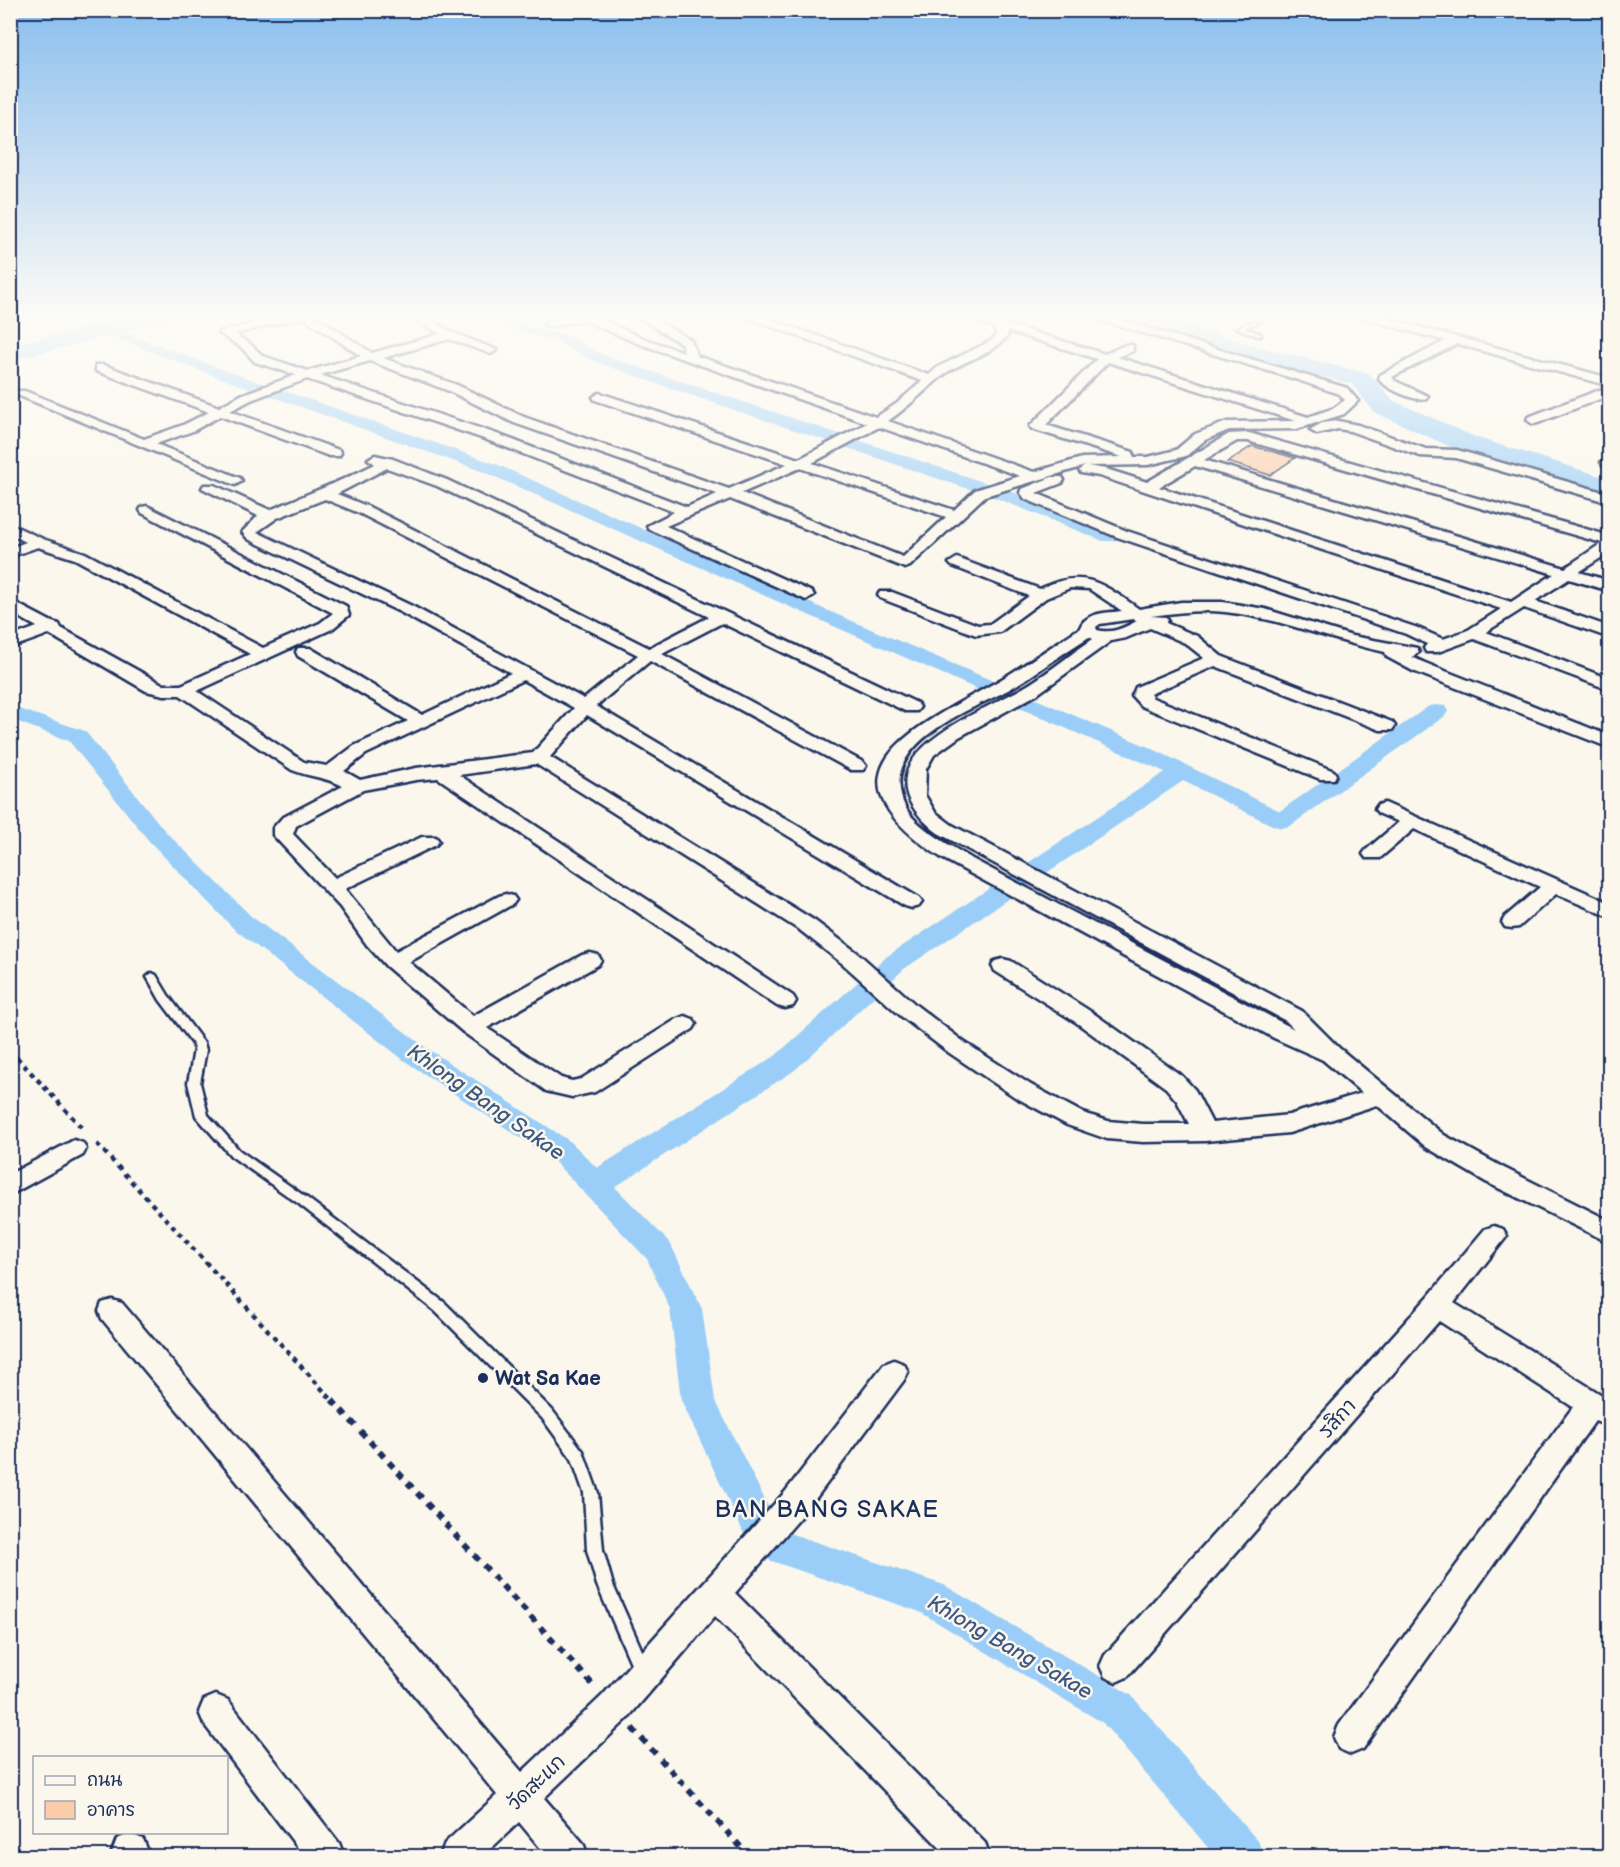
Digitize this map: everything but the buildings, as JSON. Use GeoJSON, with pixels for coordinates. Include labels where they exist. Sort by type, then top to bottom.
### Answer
{"type":"FeatureCollection","features":[{"type":"Feature","properties":{"kind":"street"},"geometry":{"type":"LineString","coordinates":[[43,403],[235,481]]}},
{"type":"Feature","properties":{"kind":"street"},"geometry":{"type":"LineString","coordinates":[[196,403],[334,453]]}},
{"type":"Feature","properties":{"kind":"street"},"geometry":{"type":"LineString","coordinates":[[144,444],[175,434],[234,403]]}},
{"type":"Feature","properties":{"kind":"street"},"geometry":{"type":"LineString","coordinates":[[390,403],[492,436],[687,512]]}},
{"type":"Feature","properties":{"kind":"street"},"geometry":{"type":"LineString","coordinates":[[484,403],[519,420],[731,494],[905,563],[980,493],[1082,462],[1148,461],[1181,453],[1200,437],[1227,426],[1297,425],[1340,411],[1349,403]]}},
{"type":"Feature","properties":{"kind":"street"},"geometry":{"type":"LineString","coordinates":[[618,403],[955,515]]}},
{"type":"Feature","properties":{"kind":"street"},"geometry":{"type":"LineString","coordinates":[[820,403],[1034,476]]}},
{"type":"Feature","properties":{"kind":"street"},"geometry":{"type":"LineString","coordinates":[[806,595],[654,526],[830,449],[858,435],[905,403]]}},
{"type":"Feature","properties":{"kind":"street"},"geometry":{"type":"LineString","coordinates":[[1059,403],[1036,426],[1148,461]]}},
{"type":"Feature","properties":{"kind":"street"},"geometry":{"type":"LineString","coordinates":[[1251,403],[1309,421]]}},
{"type":"Feature","properties":{"kind":"street"},"geometry":{"type":"LineString","coordinates":[[1533,420],[1576,403]]}},
{"type":"Feature","properties":{"kind":"street"},"geometry":{"type":"LineString","coordinates":[[1279,447],[1327,426],[1338,425],[1425,453],[1457,454],[1610,499]]}},
{"type":"Feature","properties":{"kind":"street"},"geometry":{"type":"LineString","coordinates":[[1147,488],[1234,437],[1240,436],[1606,549]]}},
{"type":"Feature","properties":{"kind":"street"},"geometry":{"type":"LineString","coordinates":[[370,458],[388,462],[442,483],[910,707]]}},
{"type":"Feature","properties":{"kind":"street"},"geometry":{"type":"LineString","coordinates":[[1193,461],[1610,586]]}},
{"type":"Feature","properties":{"kind":"street"},"geometry":{"type":"LineString","coordinates":[[388,462],[325,494],[270,516],[252,527],[249,532],[253,536],[408,610],[585,707],[809,838],[912,902]]}},
{"type":"Feature","properties":{"kind":"street"},"geometry":{"type":"LineString","coordinates":[[1443,645],[1412,631],[1122,534],[1030,496],[1027,492],[1085,470],[1101,472],[1610,633]]}},
{"type":"Feature","properties":{"kind":"street"},"geometry":{"type":"LineString","coordinates":[[209,488],[270,516]]}},
{"type":"Feature","properties":{"kind":"street"},"geometry":{"type":"LineString","coordinates":[[325,494],[364,510],[649,654],[857,766]]}},
{"type":"Feature","properties":{"kind":"street"},"geometry":{"type":"LineString","coordinates":[[10,605],[52,627],[152,687],[164,690],[184,690],[264,655],[336,620],[341,615],[339,609],[147,510]]}},
{"type":"Feature","properties":{"kind":"street"},"geometry":{"type":"LineString","coordinates":[[10,528],[38,542],[80,556],[264,655]]}},
{"type":"Feature","properties":{"kind":"street"},"geometry":{"type":"LineString","coordinates":[[10,553],[38,542]]}},
{"type":"Feature","properties":{"kind":"street"},"geometry":{"type":"LineString","coordinates":[[1089,630],[1088,626],[1095,620],[1223,616],[1260,622],[1344,649],[1396,651],[1443,645],[1474,633],[1606,549]]}},
{"type":"Feature","properties":{"kind":"street"},"geometry":{"type":"LineString","coordinates":[[957,564],[1041,595]]}},
{"type":"Feature","properties":{"kind":"street"},"geometry":{"type":"LineString","coordinates":[[886,595],[976,630],[985,631],[993,629],[1041,595],[1070,582],[1092,585],[1142,617],[1202,644],[1215,660],[1386,726]]}},
{"type":"Feature","properties":{"kind":"street"},"geometry":{"type":"LineString","coordinates":[[685,1024],[587,1086],[572,1089],[554,1085],[471,1027],[394,962],[374,940],[333,886],[283,836],[283,828],[289,822],[357,786],[417,774],[539,758],[585,707],[649,654],[723,616]]}},
{"type":"Feature","properties":{"kind":"street"},"geometry":{"type":"LineString","coordinates":[[1089,630],[1106,637],[1120,636],[1142,617]]}},
{"type":"Feature","properties":{"kind":"street"},"geometry":{"type":"LineString","coordinates":[[1110,619],[1123,623],[1128,630]]}},
{"type":"Feature","properties":{"kind":"street"},"geometry":{"type":"LineString","coordinates":[[10,643],[52,627]]}},
{"type":"Feature","properties":{"kind":"street"},"geometry":{"type":"LineString","coordinates":[[1038,891],[993,878],[920,835],[892,801],[888,780],[896,757],[909,742],[1089,630]]}},
{"type":"Feature","properties":{"kind":"street"},"geometry":{"type":"LineString","coordinates":[[1474,633],[1610,685]]}},
{"type":"Feature","properties":{"kind":"street"},"geometry":{"type":"LineString","coordinates":[[1106,637],[1030,691],[953,733],[927,752],[917,769],[916,795],[927,815],[945,829],[1010,865],[1038,891],[1282,1033],[1331,1054],[1435,1141],[1495,1175],[1610,1233]]}},
{"type":"Feature","properties":{"kind":"street"},"geometry":{"type":"LineString","coordinates":[[1396,651],[1419,667],[1610,743]]}},
{"type":"Feature","properties":{"kind":"street"},"geometry":{"type":"LineString","coordinates":[[304,652],[420,721]]}},
{"type":"Feature","properties":{"kind":"street"},"geometry":{"type":"LineString","coordinates":[[1215,660],[1155,683],[1142,691],[1141,696],[1154,705],[1327,775]]}},
{"type":"Feature","properties":{"kind":"street"},"geometry":{"type":"LineString","coordinates":[[331,772],[360,750],[523,674]]}},
{"type":"Feature","properties":{"kind":"street"},"geometry":{"type":"LineString","coordinates":[[184,690],[298,766],[311,771],[331,772],[357,786]]}},
{"type":"Feature","properties":{"kind":"street"},"geometry":{"type":"LineString","coordinates":[[935,724],[953,733]]}},
{"type":"Feature","properties":{"kind":"street"},"geometry":{"type":"LineString","coordinates":[[539,758],[808,926],[851,959],[909,1011],[956,1047],[1014,1085],[1075,1119],[1107,1130],[1143,1133],[1205,1132],[1289,1124],[1379,1096]]}},
{"type":"Feature","properties":{"kind":"street"},"geometry":{"type":"LineString","coordinates":[[442,772],[785,1001]]}},
{"type":"Feature","properties":{"kind":"street"},"geometry":{"type":"LineString","coordinates":[[1385,809],[1610,911]]}},
{"type":"Feature","properties":{"kind":"street"},"geometry":{"type":"LineString","coordinates":[[1373,854],[1412,821]]}},
{"type":"Feature","properties":{"kind":"street"},"geometry":{"type":"LineString","coordinates":[[333,886],[429,841]]}},
{"type":"Feature","properties":{"kind":"street"},"geometry":{"type":"LineString","coordinates":[[1512,922],[1554,886]]}},
{"type":"Feature","properties":{"kind":"street"},"geometry":{"type":"LineString","coordinates":[[394,962],[506,900]]}},
{"type":"Feature","properties":{"kind":"street"},"geometry":{"type":"LineString","coordinates":[[471,1027],[590,960]]}},
{"type":"Feature","properties":{"kind":"street"},"geometry":{"type":"LineString","coordinates":[[1003,966],[1084,1018],[1174,1082],[1187,1096],[1205,1132]]}},
{"type":"Feature","properties":{"kind":"street"},"geometry":{"type":"LineString","coordinates":[[10,1186],[74,1149]]}},
{"type":"Feature","properties":{"kind":"street","name":"รสิกา"},"geometry":{"type":"LineString","coordinates":[[1116,1666],[1436,1306],[1494,1236]]}},
{"type":"Feature","properties":{"kind":"street"},"geometry":{"type":"LineString","coordinates":[[1351,1737],[1601,1409],[1436,1306]]}},
{"type":"Feature","properties":{"kind":"street"},"geometry":{"type":"LineString","coordinates":[[112,1311],[570,1857]]}},
{"type":"Feature","properties":{"kind":"street","name":"วัดสะแก"},"geometry":{"type":"LineString","coordinates":[[458,1857],[614,1708],[796,1501],[894,1372]]}},
{"type":"Feature","properties":{"kind":"street"},"geometry":{"type":"LineString","coordinates":[[714,1593],[972,1857]]}},
{"type":"Feature","properties":{"kind":"street"},"geometry":{"type":"LineString","coordinates":[[216,1712],[326,1857]]}},
{"type":"Feature","properties":{"kind":"lane"},"geometry":{"type":"LineString","coordinates":[[152,977],[198,1043],[200,1050],[194,1083],[202,1116],[235,1153],[322,1215],[440,1307],[547,1414],[578,1456],[591,1493],[596,1550],[605,1585],[644,1673]]}},
{"type":"Feature","properties":{"kind":"path"},"geometry":{"type":"LineString","coordinates":[[10,1050],[749,1857]]}},
{"type":"Feature","properties":{"kind":"waterway"},"geometry":{"type":"LineString","coordinates":[[305,403],[490,468],[819,614],[1143,753],[1282,821],[1437,711]]}},
{"type":"Feature","properties":{"kind":"waterway"},"geometry":{"type":"LineString","coordinates":[[729,403],[1007,496],[1109,537]]}},
{"type":"Feature","properties":{"kind":"waterway"},"geometry":{"type":"LineString","coordinates":[[1381,403],[1465,443],[1610,489]]}},
{"type":"Feature","properties":{"kind":"waterway","name":"Khlong Bang Sakae"},"geometry":{"type":"LineString","coordinates":[[10,712],[77,736],[157,836],[242,922],[415,1054],[561,1150],[594,1185]]}},
{"type":"Feature","properties":{"kind":"waterway"},"geometry":{"type":"LineString","coordinates":[[594,1185],[785,1063],[895,963],[1181,772]]}},
{"type":"Feature","properties":{"kind":"waterway","name":"Khlong Bang Sakae"},"geometry":{"type":"LineString","coordinates":[[594,1185],[659,1252],[686,1309],[698,1400],[767,1543],[931,1598],[1117,1709],[1243,1856]]}},
{"type":"Feature","properties":{"kind":"place","name":"Wat Sa Kae"},"geometry":{"type":"Point","coordinates":[483,1378]}},
{"type":"Feature","properties":{"kind":"district","name":"BAN BANG SAKAE"},"geometry":{"type":"Point","coordinates":[827,1509]}}]}
